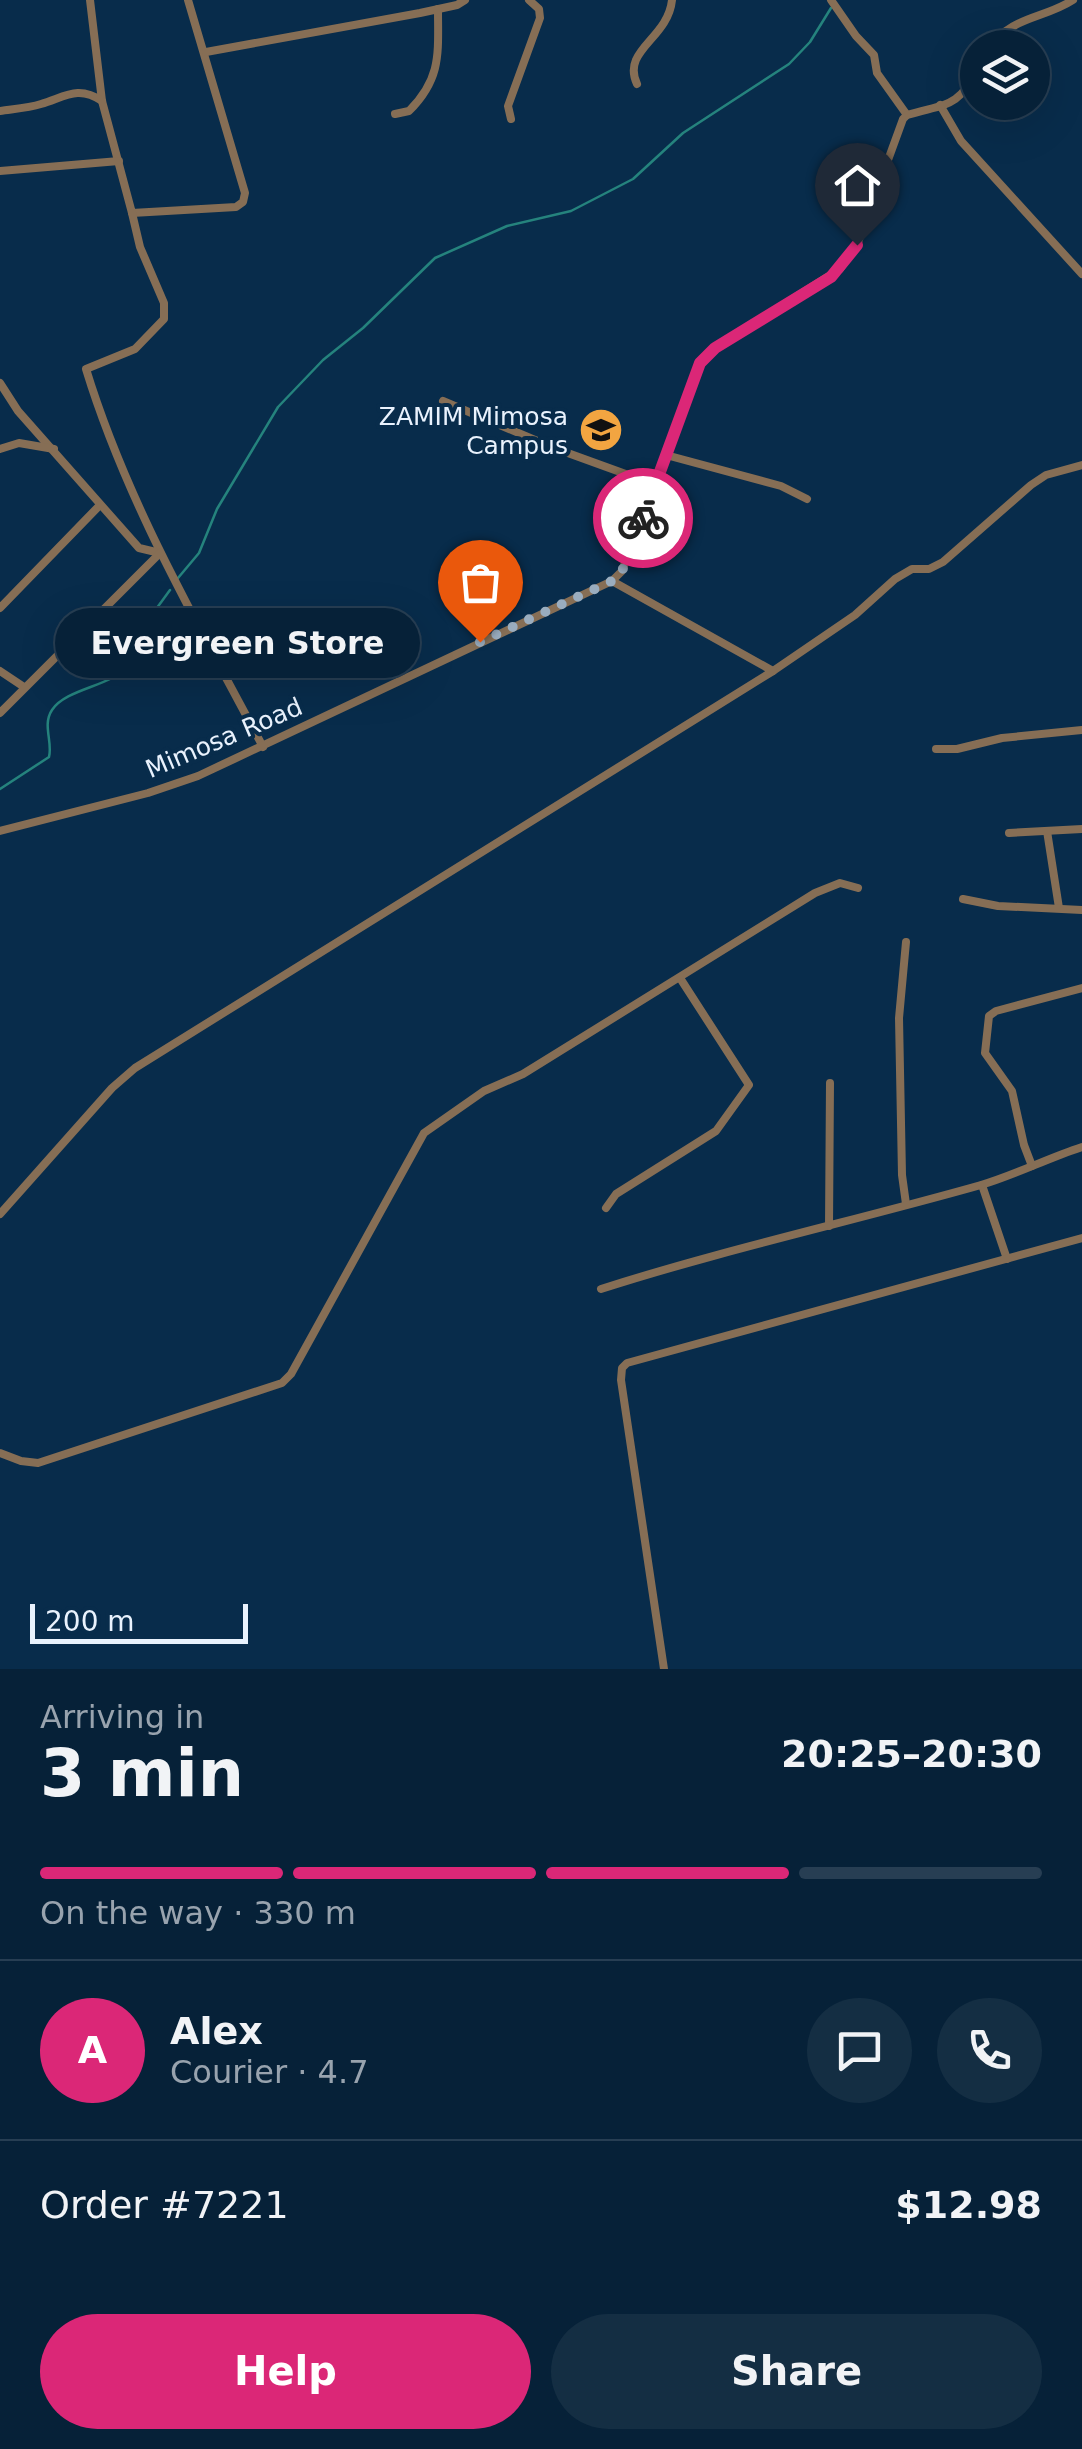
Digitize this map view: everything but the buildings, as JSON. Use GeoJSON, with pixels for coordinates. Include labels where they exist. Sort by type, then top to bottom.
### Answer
{"type":"FeatureCollection","features":[{"type":"Feature","properties":{"kind":"street"},"geometry":{"type":"LineString","coordinates":[[90,0],[102,101],[140,247],[164,304],[164,318],[135,349],[86,370],[107,431],[160,553],[263,747]]}},
{"type":"Feature","properties":{"kind":"street"},"geometry":{"type":"LineString","coordinates":[[132,213],[223,209],[243,202],[245,193],[188,0]]}},
{"type":"Feature","properties":{"kind":"street"},"geometry":{"type":"LineString","coordinates":[[206,52],[438,9],[466,0]]}},
{"type":"Feature","properties":{"kind":"street"},"geometry":{"type":"LineString","coordinates":[[511,119],[508,106],[540,18],[539,8],[529,0]]}},
{"type":"Feature","properties":{"kind":"street"},"geometry":{"type":"LineString","coordinates":[[636,84],[632,62],[656,37],[672,0]]}},
{"type":"Feature","properties":{"kind":"street"},"geometry":{"type":"LineString","coordinates":[[831,0],[874,54],[877,73],[907,115]]}},
{"type":"Feature","properties":{"kind":"street"},"geometry":{"type":"LineString","coordinates":[[1005,30],[1074,0]]}},
{"type":"Feature","properties":{"kind":"street"},"geometry":{"type":"LineString","coordinates":[[395,114],[409,111],[431,84],[438,64],[438,9]]}},
{"type":"Feature","properties":{"kind":"street"},"geometry":{"type":"LineString","coordinates":[[0,112],[40,104],[70,92],[87,92],[102,101]]}},
{"type":"Feature","properties":{"kind":"street"},"geometry":{"type":"LineString","coordinates":[[773,671],[612,581],[622,571],[700,363],[715,348],[831,277],[849,258],[898,129],[907,115],[960,97]]}},
{"type":"Feature","properties":{"kind":"street"},"geometry":{"type":"LineString","coordinates":[[940,105],[961,142],[1082,274]]}},
{"type":"Feature","properties":{"kind":"street"},"geometry":{"type":"LineString","coordinates":[[0,172],[120,161]]}},
{"type":"Feature","properties":{"kind":"street"},"geometry":{"type":"LineString","coordinates":[[0,383],[18,410],[138,548],[160,553]]}},
{"type":"Feature","properties":{"kind":"street"},"geometry":{"type":"LineString","coordinates":[[443,401],[554,448],[656,485]]}},
{"type":"Feature","properties":{"kind":"street"},"geometry":{"type":"LineString","coordinates":[[0,450],[19,443],[54,449]]}},
{"type":"Feature","properties":{"kind":"street"},"geometry":{"type":"LineString","coordinates":[[666,455],[782,486],[807,500]]}},
{"type":"Feature","properties":{"kind":"street"},"geometry":{"type":"LineString","coordinates":[[0,1214],[134,1068],[773,671],[855,615],[895,579],[912,569],[929,569],[943,562],[1046,475],[1082,465]]}},
{"type":"Feature","properties":{"kind":"street"},"geometry":{"type":"LineString","coordinates":[[0,608],[100,505]]}},
{"type":"Feature","properties":{"kind":"street"},"geometry":{"type":"LineString","coordinates":[[0,713],[160,553]]}},
{"type":"Feature","properties":{"kind":"street","name":"Mimosa Road"},"geometry":{"type":"LineString","coordinates":[[0,832],[174,785],[263,747],[612,581]]}},
{"type":"Feature","properties":{"kind":"street"},"geometry":{"type":"LineString","coordinates":[[0,671],[24,688]]}},
{"type":"Feature","properties":{"kind":"street"},"geometry":{"type":"LineString","coordinates":[[936,749],[1082,730]]}},
{"type":"Feature","properties":{"kind":"street"},"geometry":{"type":"LineString","coordinates":[[1009,833],[1082,829]]}},
{"type":"Feature","properties":{"kind":"street"},"geometry":{"type":"LineString","coordinates":[[1046,831],[1059,908]]}},
{"type":"Feature","properties":{"kind":"street"},"geometry":{"type":"LineString","coordinates":[[0,1453],[28,1463],[46,1461],[282,1383],[295,1367],[426,1130],[484,1090],[523,1074],[815,893],[840,884],[858,888]]}},
{"type":"Feature","properties":{"kind":"street"},"geometry":{"type":"LineString","coordinates":[[962,898],[994,906],[1082,910]]}},
{"type":"Feature","properties":{"kind":"street"},"geometry":{"type":"LineString","coordinates":[[906,942],[899,1018],[906,1204]]}},
{"type":"Feature","properties":{"kind":"street"},"geometry":{"type":"LineString","coordinates":[[606,1208],[616,1194],[720,1127],[750,1085],[680,978]]}},
{"type":"Feature","properties":{"kind":"street"},"geometry":{"type":"LineString","coordinates":[[1032,1166],[1012,1091],[986,1053],[989,1016],[1082,988]]}},
{"type":"Feature","properties":{"kind":"street"},"geometry":{"type":"LineString","coordinates":[[828,1226],[830,1082]]}},
{"type":"Feature","properties":{"kind":"street"},"geometry":{"type":"LineString","coordinates":[[601,1290],[705,1257],[982,1184],[1082,1147]]}},
{"type":"Feature","properties":{"kind":"street"},"geometry":{"type":"LineString","coordinates":[[982,1184],[1007,1258]]}},
{"type":"Feature","properties":{"kind":"street"},"geometry":{"type":"LineString","coordinates":[[664,1669],[622,1368],[627,1363],[1082,1238]]}},
{"type":"Feature","properties":{"kind":"waterway"},"geometry":{"type":"LineString","coordinates":[[178,578],[199,553],[217,509],[278,407],[323,360],[363,328],[435,258],[507,226],[571,211],[633,179],[683,133],[789,64],[810,42],[831,8]]}},
{"type":"Feature","properties":{"kind":"waterway"},"geometry":{"type":"LineString","coordinates":[[0,789],[49,757],[48,722],[52,710],[69,696],[121,671],[127,662],[128,640],[143,627],[170,590]]}},
{"type":"Feature","properties":{"kind":"way so far"},"geometry":{"type":"LineString","coordinates":[[480,642],[612,581],[622,571],[643,518]]}},
{"type":"Feature","properties":{"kind":"place","name":"ZAMIM Mimosa Campus"},"geometry":{"type":"Point","coordinates":[601,430]}},
{"type":"Feature","properties":{"kind":"place","name":"Evergreen Store"},"geometry":{"type":"Point","coordinates":[480,642]}},
{"type":"Feature","properties":{"kind":"route"},"geometry":{"type":"LineString","coordinates":[[643,518],[700,363],[715,348],[831,277],[857,245]]}}]}
